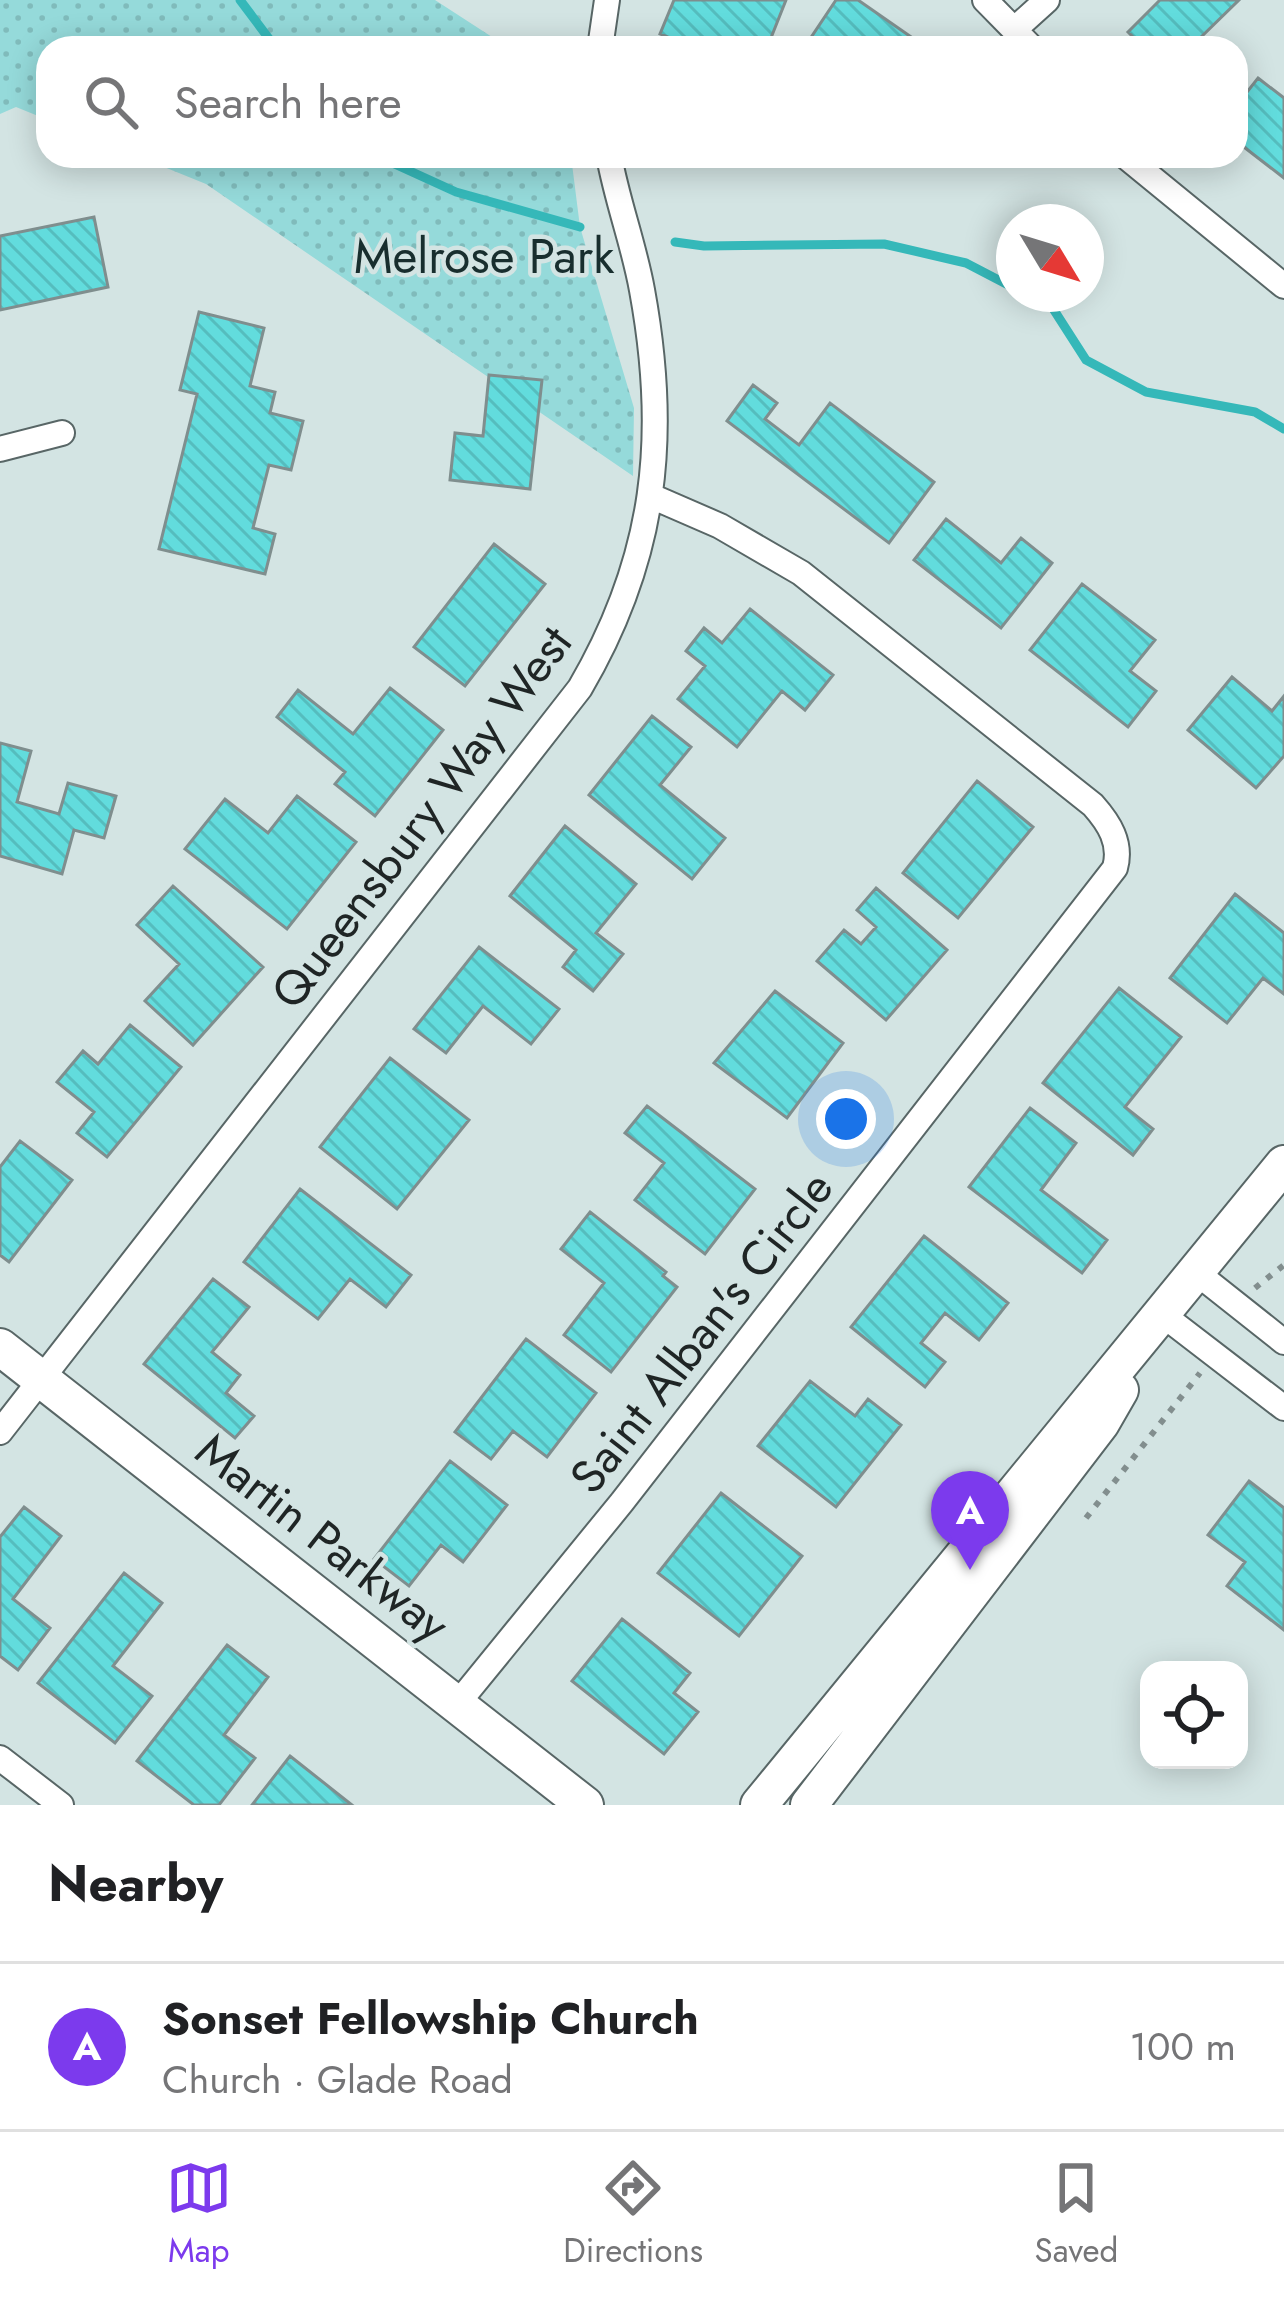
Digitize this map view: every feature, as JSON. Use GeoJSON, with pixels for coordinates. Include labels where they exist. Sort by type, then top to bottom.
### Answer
{"type":"FeatureCollection","features":[{"type":"Feature","properties":{"kind":"main road"},"geometry":{"type":"LineString","coordinates":[[759,1805],[1284,1164]]}},
{"type":"Feature","properties":{"kind":"main road"},"geometry":{"type":"LineString","coordinates":[[809,1805],[1101,1424],[1163,1315]]}},
{"type":"Feature","properties":{"kind":"main road","name":"Martin Parkway"},"geometry":{"type":"LineString","coordinates":[[0,1346],[585,1805]]}},
{"type":"Feature","properties":{"kind":"street"},"geometry":{"type":"LineString","coordinates":[[602,36],[607,0]]}},
{"type":"Feature","properties":{"kind":"street"},"geometry":{"type":"LineString","coordinates":[[985,0],[1022,36]]}},
{"type":"Feature","properties":{"kind":"street"},"geometry":{"type":"LineString","coordinates":[[1025,36],[1047,0]]}},
{"type":"Feature","properties":{"kind":"street","name":"Queensbury Way West"},"geometry":{"type":"LineString","coordinates":[[0,1432],[580,688],[630,591],[651,496],[656,425],[653,362],[641,285],[612,168]]}},
{"type":"Feature","properties":{"kind":"street"},"geometry":{"type":"LineString","coordinates":[[1140,168],[1284,286]]}},
{"type":"Feature","properties":{"kind":"street"},"geometry":{"type":"LineString","coordinates":[[0,449],[62,433]]}},
{"type":"Feature","properties":{"kind":"street","name":"Saint Alban's Circle"},"geometry":{"type":"LineString","coordinates":[[458,1703],[622,1502],[1115,868],[1119,855],[1109,824],[1093,805],[801,573],[720,526],[651,496]]}},
{"type":"Feature","properties":{"kind":"street"},"geometry":{"type":"LineString","coordinates":[[1197,1273],[1284,1342]]}},
{"type":"Feature","properties":{"kind":"street"},"geometry":{"type":"LineString","coordinates":[[1163,1315],[1284,1408]]}},
{"type":"Feature","properties":{"kind":"street"},"geometry":{"type":"LineString","coordinates":[[0,1758],[61,1805]]}},
{"type":"Feature","properties":{"kind":"path"},"geometry":{"type":"LineString","coordinates":[[1239,1306],[1247,1291],[1262,1287],[1284,1264]]}},
{"type":"Feature","properties":{"kind":"path"},"geometry":{"type":"LineString","coordinates":[[1086,1518],[1212,1353]]}},
{"type":"Feature","properties":{"kind":"green space"},"geometry":{"type":"Polygon","coordinates":[[[0,0],[435,0],[490,36],[36,36],[36,115],[16,107],[0,114],[0,0]]]}},
{"type":"Feature","properties":{"kind":"green space","name":"Melrose Park"},"geometry":{"type":"Polygon","coordinates":[[[167,168],[573,168],[580,227],[634,408],[633,476],[206,184],[167,168]]]}},
{"type":"Feature","properties":{"kind":"building"},"geometry":{"type":"Polygon","coordinates":[[[674,0],[786,0],[772,36],[660,34],[674,0]]]}},
{"type":"Feature","properties":{"kind":"building"},"geometry":{"type":"Polygon","coordinates":[[[836,0],[858,0],[910,36],[812,36],[836,0]]]}},
{"type":"Feature","properties":{"kind":"building"},"geometry":{"type":"Polygon","coordinates":[[[1160,0],[1239,0],[1202,36],[1132,36],[1128,32],[1160,0]]]}},
{"type":"Feature","properties":{"kind":"building"},"geometry":{"type":"Polygon","coordinates":[[[1258,78],[1284,98],[1284,178],[1248,150],[1248,91],[1258,78]]]}},
{"type":"Feature","properties":{"kind":"building"},"geometry":{"type":"Polygon","coordinates":[[[94,217],[108,287],[0,310],[0,236],[94,217]]]}},
{"type":"Feature","properties":{"kind":"building"},"geometry":{"type":"Polygon","coordinates":[[[199,312],[264,328],[250,386],[275,392],[270,413],[303,421],[291,470],[269,465],[253,528],[275,534],[265,574],[159,549],[197,394],[180,390],[199,312]]]}},
{"type":"Feature","properties":{"kind":"building"},"geometry":{"type":"Polygon","coordinates":[[[489,375],[542,380],[530,489],[450,480],[455,433],[483,436],[489,375]]]}},
{"type":"Feature","properties":{"kind":"building"},"geometry":{"type":"Polygon","coordinates":[[[753,385],[777,403],[765,419],[799,445],[830,403],[934,482],[889,543],[727,421],[753,385]]]}},
{"type":"Feature","properties":{"kind":"building"},"geometry":{"type":"Polygon","coordinates":[[[946,519],[1001,563],[1021,538],[1052,563],[1001,628],[914,560],[946,519]]]}},
{"type":"Feature","properties":{"kind":"building"},"geometry":{"type":"Polygon","coordinates":[[[494,544],[545,584],[465,686],[414,647],[494,544]]]}},
{"type":"Feature","properties":{"kind":"building"},"geometry":{"type":"Polygon","coordinates":[[[1082,584],[1155,640],[1130,671],[1156,691],[1128,727],[1030,650],[1082,584]]]}},
{"type":"Feature","properties":{"kind":"building"},"geometry":{"type":"Polygon","coordinates":[[[750,609],[833,675],[805,710],[782,691],[737,747],[678,699],[705,666],[686,651],[704,628],[722,643],[750,609]]]}},
{"type":"Feature","properties":{"kind":"building"},"geometry":{"type":"Polygon","coordinates":[[[1232,677],[1272,711],[1284,696],[1284,756],[1256,788],[1188,730],[1232,677]]]}},
{"type":"Feature","properties":{"kind":"building"},"geometry":{"type":"Polygon","coordinates":[[[390,688],[443,730],[375,816],[335,784],[345,772],[277,717],[298,690],[353,734],[390,688]]]}},
{"type":"Feature","properties":{"kind":"building"},"geometry":{"type":"Polygon","coordinates":[[[652,716],[691,747],[660,785],[725,838],[692,879],[589,795],[652,716]]]}},
{"type":"Feature","properties":{"kind":"building"},"geometry":{"type":"Polygon","coordinates":[[[0,743],[31,751],[17,802],[59,814],[68,783],[116,796],[104,838],[74,830],[62,874],[0,856],[0,743]]]}},
{"type":"Feature","properties":{"kind":"building"},"geometry":{"type":"Polygon","coordinates":[[[977,781],[1033,827],[958,918],[903,873],[977,781]]]}},
{"type":"Feature","properties":{"kind":"building"},"geometry":{"type":"Polygon","coordinates":[[[297,796],[356,842],[287,929],[185,849],[225,799],[268,833],[297,796]]]}},
{"type":"Feature","properties":{"kind":"building"},"geometry":{"type":"Polygon","coordinates":[[[565,826],[636,884],[596,933],[623,954],[593,991],[563,967],[576,950],[510,896],[565,826]]]}},
{"type":"Feature","properties":{"kind":"building"},"geometry":{"type":"Polygon","coordinates":[[[173,886],[263,967],[193,1045],[145,1001],[179,964],[137,925],[173,886]]]}},
{"type":"Feature","properties":{"kind":"building"},"geometry":{"type":"Polygon","coordinates":[[[876,888],[947,950],[886,1020],[817,961],[844,930],[861,944],[876,927],[857,910],[876,888]]]}},
{"type":"Feature","properties":{"kind":"building"},"geometry":{"type":"Polygon","coordinates":[[[1235,894],[1284,933],[1284,994],[1263,978],[1227,1023],[1170,978],[1235,894]]]}},
{"type":"Feature","properties":{"kind":"building"},"geometry":{"type":"Polygon","coordinates":[[[479,947],[559,1009],[531,1044],[483,1006],[446,1053],[414,1029],[479,947]]]}},
{"type":"Feature","properties":{"kind":"building"},"geometry":{"type":"Polygon","coordinates":[[[1119,988],[1181,1037],[1125,1107],[1153,1129],[1133,1155],[1043,1083],[1119,988]]]}},
{"type":"Feature","properties":{"kind":"building"},"geometry":{"type":"Polygon","coordinates":[[[775,991],[843,1043],[787,1118],[714,1063],[775,991]]]}},
{"type":"Feature","properties":{"kind":"building"},"geometry":{"type":"Polygon","coordinates":[[[130,1025],[181,1067],[107,1157],[77,1133],[94,1112],[57,1082],[83,1051],[98,1064],[130,1025]]]}},
{"type":"Feature","properties":{"kind":"building"},"geometry":{"type":"Polygon","coordinates":[[[390,1058],[469,1120],[397,1209],[320,1147],[390,1058]]]}},
{"type":"Feature","properties":{"kind":"building"},"geometry":{"type":"Polygon","coordinates":[[[647,1106],[755,1189],[705,1254],[635,1200],[664,1163],[625,1133],[647,1106]]]}},
{"type":"Feature","properties":{"kind":"building"},"geometry":{"type":"Polygon","coordinates":[[[1030,1108],[1076,1143],[1041,1190],[1107,1240],[1082,1273],[969,1187],[1030,1108]]]}},
{"type":"Feature","properties":{"kind":"building"},"geometry":{"type":"Polygon","coordinates":[[[20,1141],[72,1180],[9,1262],[0,1255],[0,1167],[20,1141]]]}},
{"type":"Feature","properties":{"kind":"building"},"geometry":{"type":"Polygon","coordinates":[[[300,1189],[411,1275],[386,1307],[350,1279],[318,1319],[244,1262],[300,1189]]]}},
{"type":"Feature","properties":{"kind":"building"},"geometry":{"type":"Polygon","coordinates":[[[590,1212],[666,1272],[663,1276],[677,1287],[611,1372],[564,1335],[604,1283],[561,1249],[590,1212]]]}},
{"type":"Feature","properties":{"kind":"building"},"geometry":{"type":"Polygon","coordinates":[[[924,1236],[1008,1303],[979,1340],[945,1313],[921,1343],[945,1362],[925,1387],[851,1327],[924,1236]]]}},
{"type":"Feature","properties":{"kind":"building"},"geometry":{"type":"Polygon","coordinates":[[[213,1279],[249,1307],[212,1352],[240,1375],[226,1393],[254,1416],[235,1438],[144,1364],[213,1279]]]}},
{"type":"Feature","properties":{"kind":"building"},"geometry":{"type":"Polygon","coordinates":[[[526,1339],[596,1393],[547,1457],[513,1431],[491,1459],[455,1432],[526,1339]]]}},
{"type":"Feature","properties":{"kind":"building"},"geometry":{"type":"Polygon","coordinates":[[[810,1381],[855,1416],[868,1399],[901,1425],[836,1507],[758,1446],[810,1381]]]}},
{"type":"Feature","properties":{"kind":"building"},"geometry":{"type":"Polygon","coordinates":[[[450,1461],[507,1505],[463,1562],[441,1545],[409,1586],[374,1559],[450,1461]]]}},
{"type":"Feature","properties":{"kind":"building"},"geometry":{"type":"Polygon","coordinates":[[[1249,1481],[1284,1508],[1284,1630],[1227,1586],[1245,1562],[1208,1535],[1249,1481]]]}},
{"type":"Feature","properties":{"kind":"building"},"geometry":{"type":"Polygon","coordinates":[[[721,1493],[802,1556],[739,1636],[658,1573],[721,1493]]]}},
{"type":"Feature","properties":{"kind":"building"},"geometry":{"type":"Polygon","coordinates":[[[24,1507],[61,1536],[13,1599],[50,1628],[18,1670],[0,1656],[0,1537],[24,1507]]]}},
{"type":"Feature","properties":{"kind":"building"},"geometry":{"type":"Polygon","coordinates":[[[124,1573],[162,1603],[113,1666],[152,1696],[115,1743],[38,1683],[124,1573]]]}},
{"type":"Feature","properties":{"kind":"building"},"geometry":{"type":"Polygon","coordinates":[[[622,1619],[690,1673],[674,1693],[698,1712],[664,1754],[572,1681],[622,1619]]]}},
{"type":"Feature","properties":{"kind":"building"},"geometry":{"type":"Polygon","coordinates":[[[227,1645],[268,1677],[224,1735],[255,1758],[219,1805],[194,1805],[137,1761],[227,1645]]]}},
{"type":"Feature","properties":{"kind":"building"},"geometry":{"type":"Polygon","coordinates":[[[290,1756],[352,1805],[252,1805],[290,1756]]]}},
{"type":"Feature","properties":{"kind":"waterway"},"geometry":{"type":"LineString","coordinates":[[240,0],[267,36]]}},
{"type":"Feature","properties":{"kind":"waterway"},"geometry":{"type":"LineString","coordinates":[[403,168],[456,192],[580,227]]}},
{"type":"Feature","properties":{"kind":"waterway"},"geometry":{"type":"LineString","coordinates":[[675,242],[704,246],[884,244],[966,263],[996,279]]}},
{"type":"Feature","properties":{"kind":"waterway"},"geometry":{"type":"LineString","coordinates":[[1055,312],[1086,360],[1146,392],[1255,412],[1284,429]]}},
{"type":"Feature","properties":{"kind":"place","name":"Sonset Fellowship Church"},"geometry":{"type":"Point","coordinates":[970,1570]}}]}
